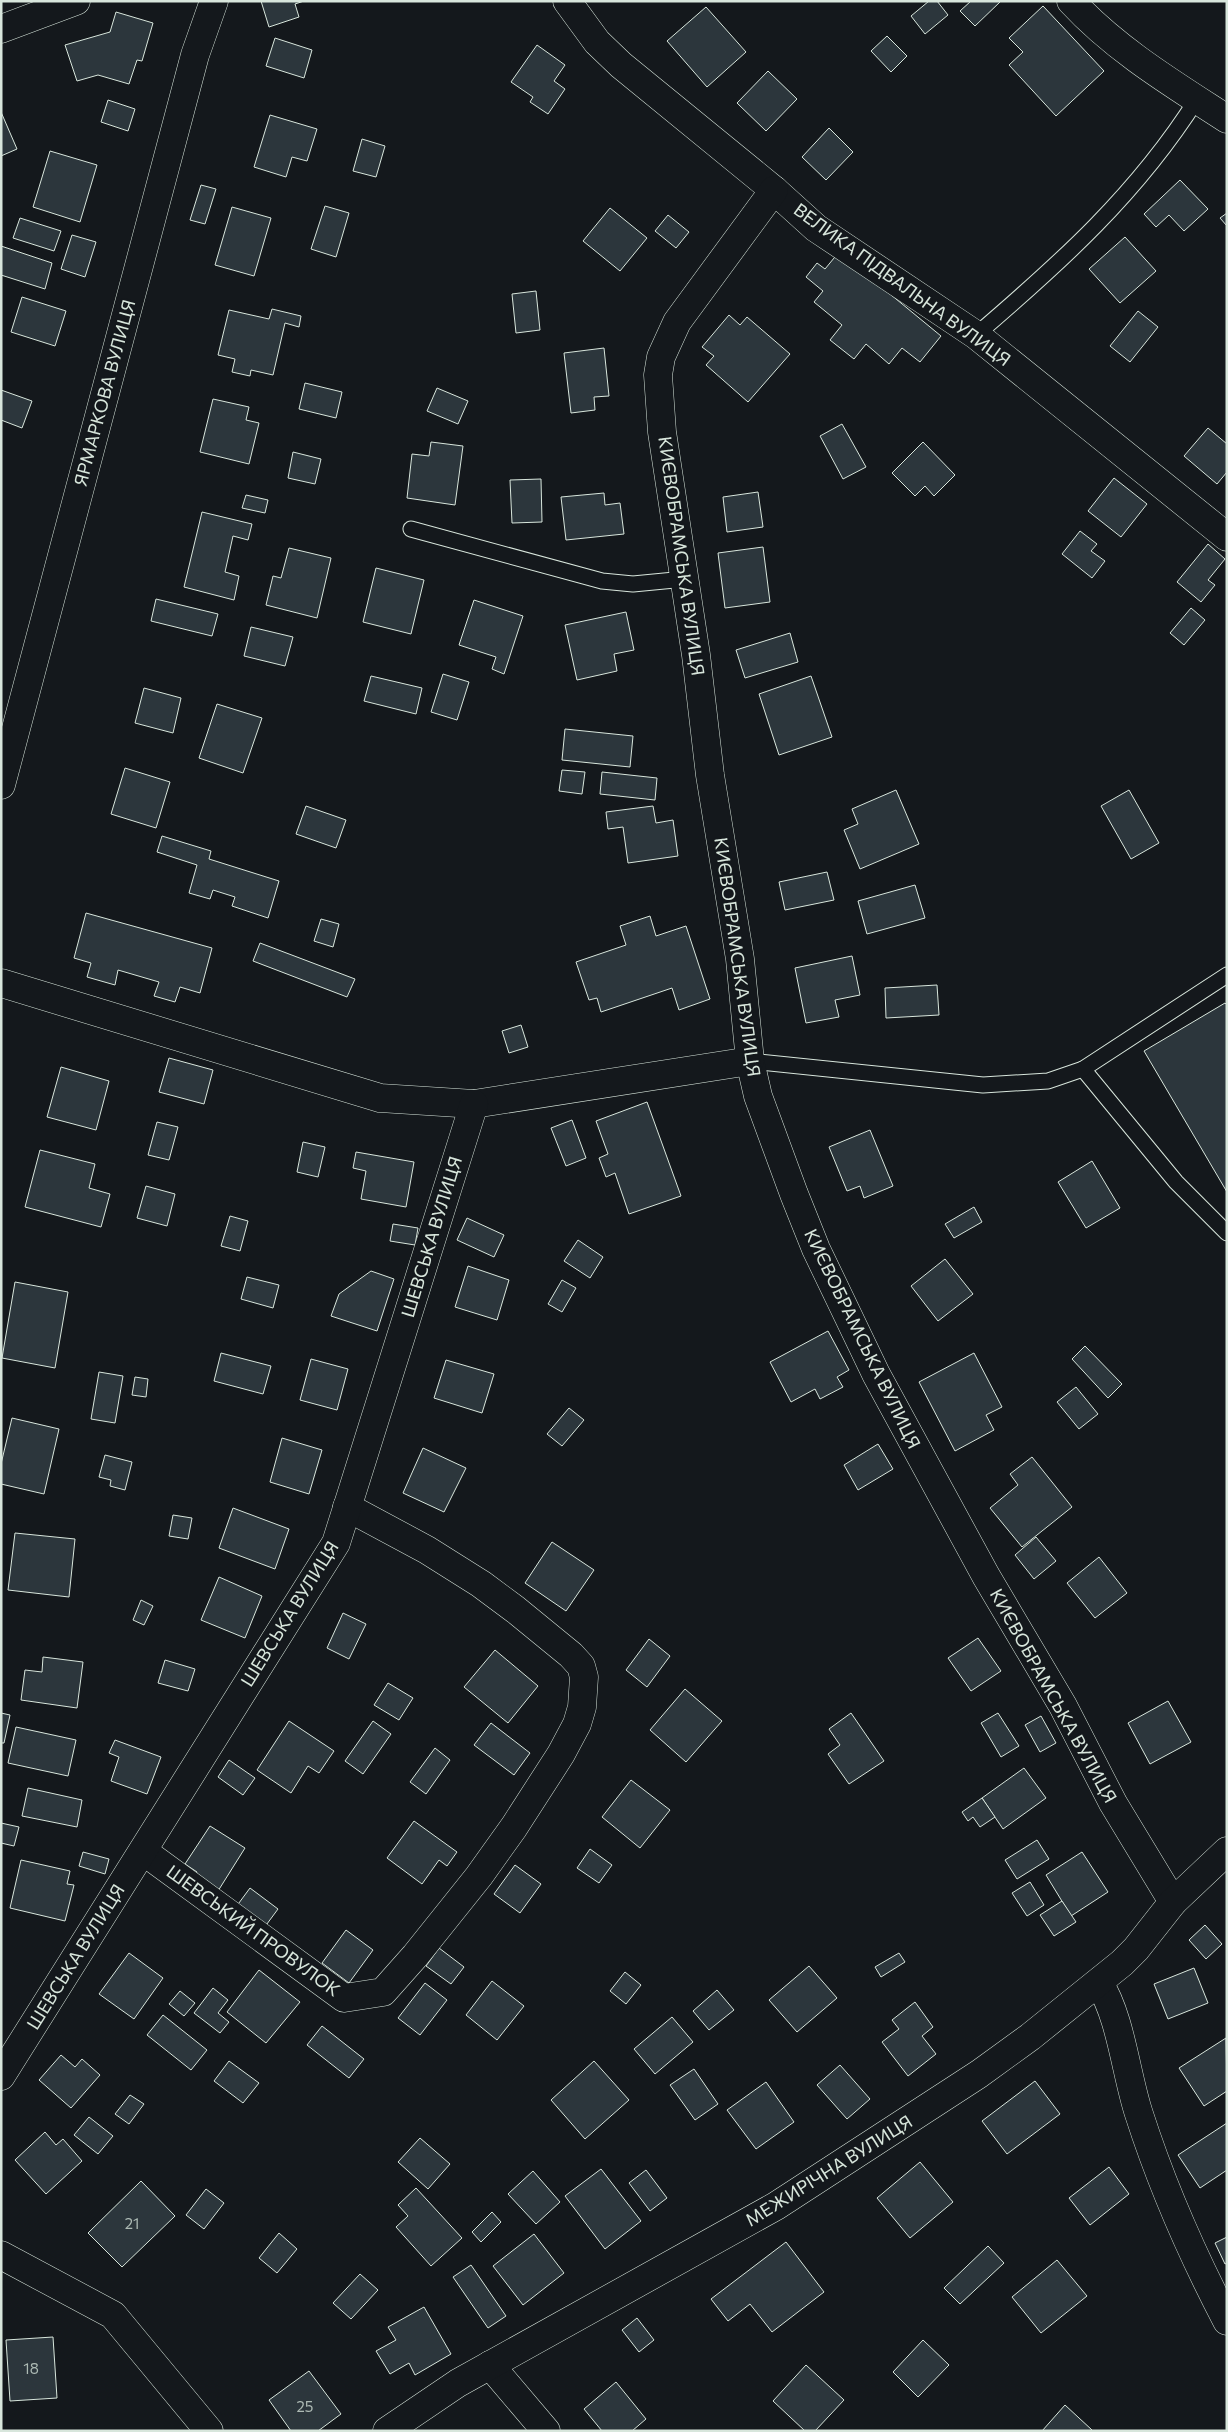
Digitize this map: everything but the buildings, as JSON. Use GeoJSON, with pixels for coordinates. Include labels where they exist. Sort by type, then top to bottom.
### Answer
{"type":"FeatureCollection","features":[{"type":"Feature","properties":{"kind":"street"},"geometry":{"type":"LineString","coordinates":[[1,29],[76,1]]}},
{"type":"Feature","properties":{"kind":"street","name":"ЯРМАРКОВА ВУЛИЦЯ"},"geometry":{"type":"LineString","coordinates":[[3,768],[195,55],[214,1]]}},
{"type":"Feature","properties":{"kind":"street","name":"ВЕЛИКА ПІДВАЛЬНА ВУЛИЦЯ"},"geometry":{"type":"LineString","coordinates":[[568,1],[597,42],[621,65],[774,190],[816,228],[976,335],[1227,538]]}},
{"type":"Feature","properties":{"kind":"street"},"geometry":{"type":"LineString","coordinates":[[1071,1],[1095,25],[1139,60],[1227,119]]}},
{"type":"Feature","properties":{"kind":"street","name":"КИЄВОБРАМСЬКА ВУЛИЦЯ"},"geometry":{"type":"LineString","coordinates":[[774,190],[677,322],[660,357],[658,374],[662,432],[685,579],[713,793],[740,959],[750,1061],[762,1105],[816,1249],[876,1374],[986,1576],[1063,1706],[1113,1803],[1173,1902]]}},
{"type":"Feature","properties":{"kind":"street"},"geometry":{"type":"LineString","coordinates":[[1,983],[380,1098],[474,1104],[750,1061]]}},
{"type":"Feature","properties":{"kind":"street","name":"ШЕВСЬКА ВУЛИЦЯ"},"geometry":{"type":"LineString","coordinates":[[1,2076],[336,1542],[474,1104]]}},
{"type":"Feature","properties":{"kind":"street","name":"ШЕВСЬКИЙ ПРОВУЛОК"},"geometry":{"type":"LineString","coordinates":[[143,1851],[344,1998],[383,1992],[415,1956],[479,1876],[514,1827],[561,1754],[577,1724],[582,1707],[584,1677],[581,1666],[552,1639],[481,1584],[427,1550],[348,1507]]}},
{"type":"Feature","properties":{"kind":"street","name":"МЕЖИРІЧНА ВУЛИЦЯ"},"geometry":{"type":"LineString","coordinates":[[387,2431],[490,2365],[745,2224],[820,2179],[979,2074],[1099,1983],[1136,1949],[1173,1902],[1227,1851]]}},
{"type":"Feature","properties":{"kind":"street"},"geometry":{"type":"LineString","coordinates":[[1099,1983],[1112,2012],[1138,2112],[1156,2165],[1183,2232],[1227,2321]]}},
{"type":"Feature","properties":{"kind":"street"},"geometry":{"type":"LineString","coordinates":[[1,2255],[113,2315],[209,2431]]}},
{"type":"Feature","properties":{"kind":"street"},"geometry":{"type":"LineString","coordinates":[[490,2365],[546,2431]]}},
{"type":"Feature","properties":{"kind":"lane"},"geometry":{"type":"LineString","coordinates":[[976,335],[1070,252],[1132,188],[1172,138],[1197,99]]}},
{"type":"Feature","properties":{"kind":"lane"},"geometry":{"type":"LineString","coordinates":[[411,530],[602,581],[633,584],[685,579]]}},
{"type":"Feature","properties":{"kind":"lane"},"geometry":{"type":"LineString","coordinates":[[750,1061],[983,1085],[1048,1081],[1083,1070],[1227,975]]}},
{"type":"Feature","properties":{"kind":"lane"},"geometry":{"type":"LineString","coordinates":[[1083,1070],[1176,1182],[1227,1233]]}}]}
